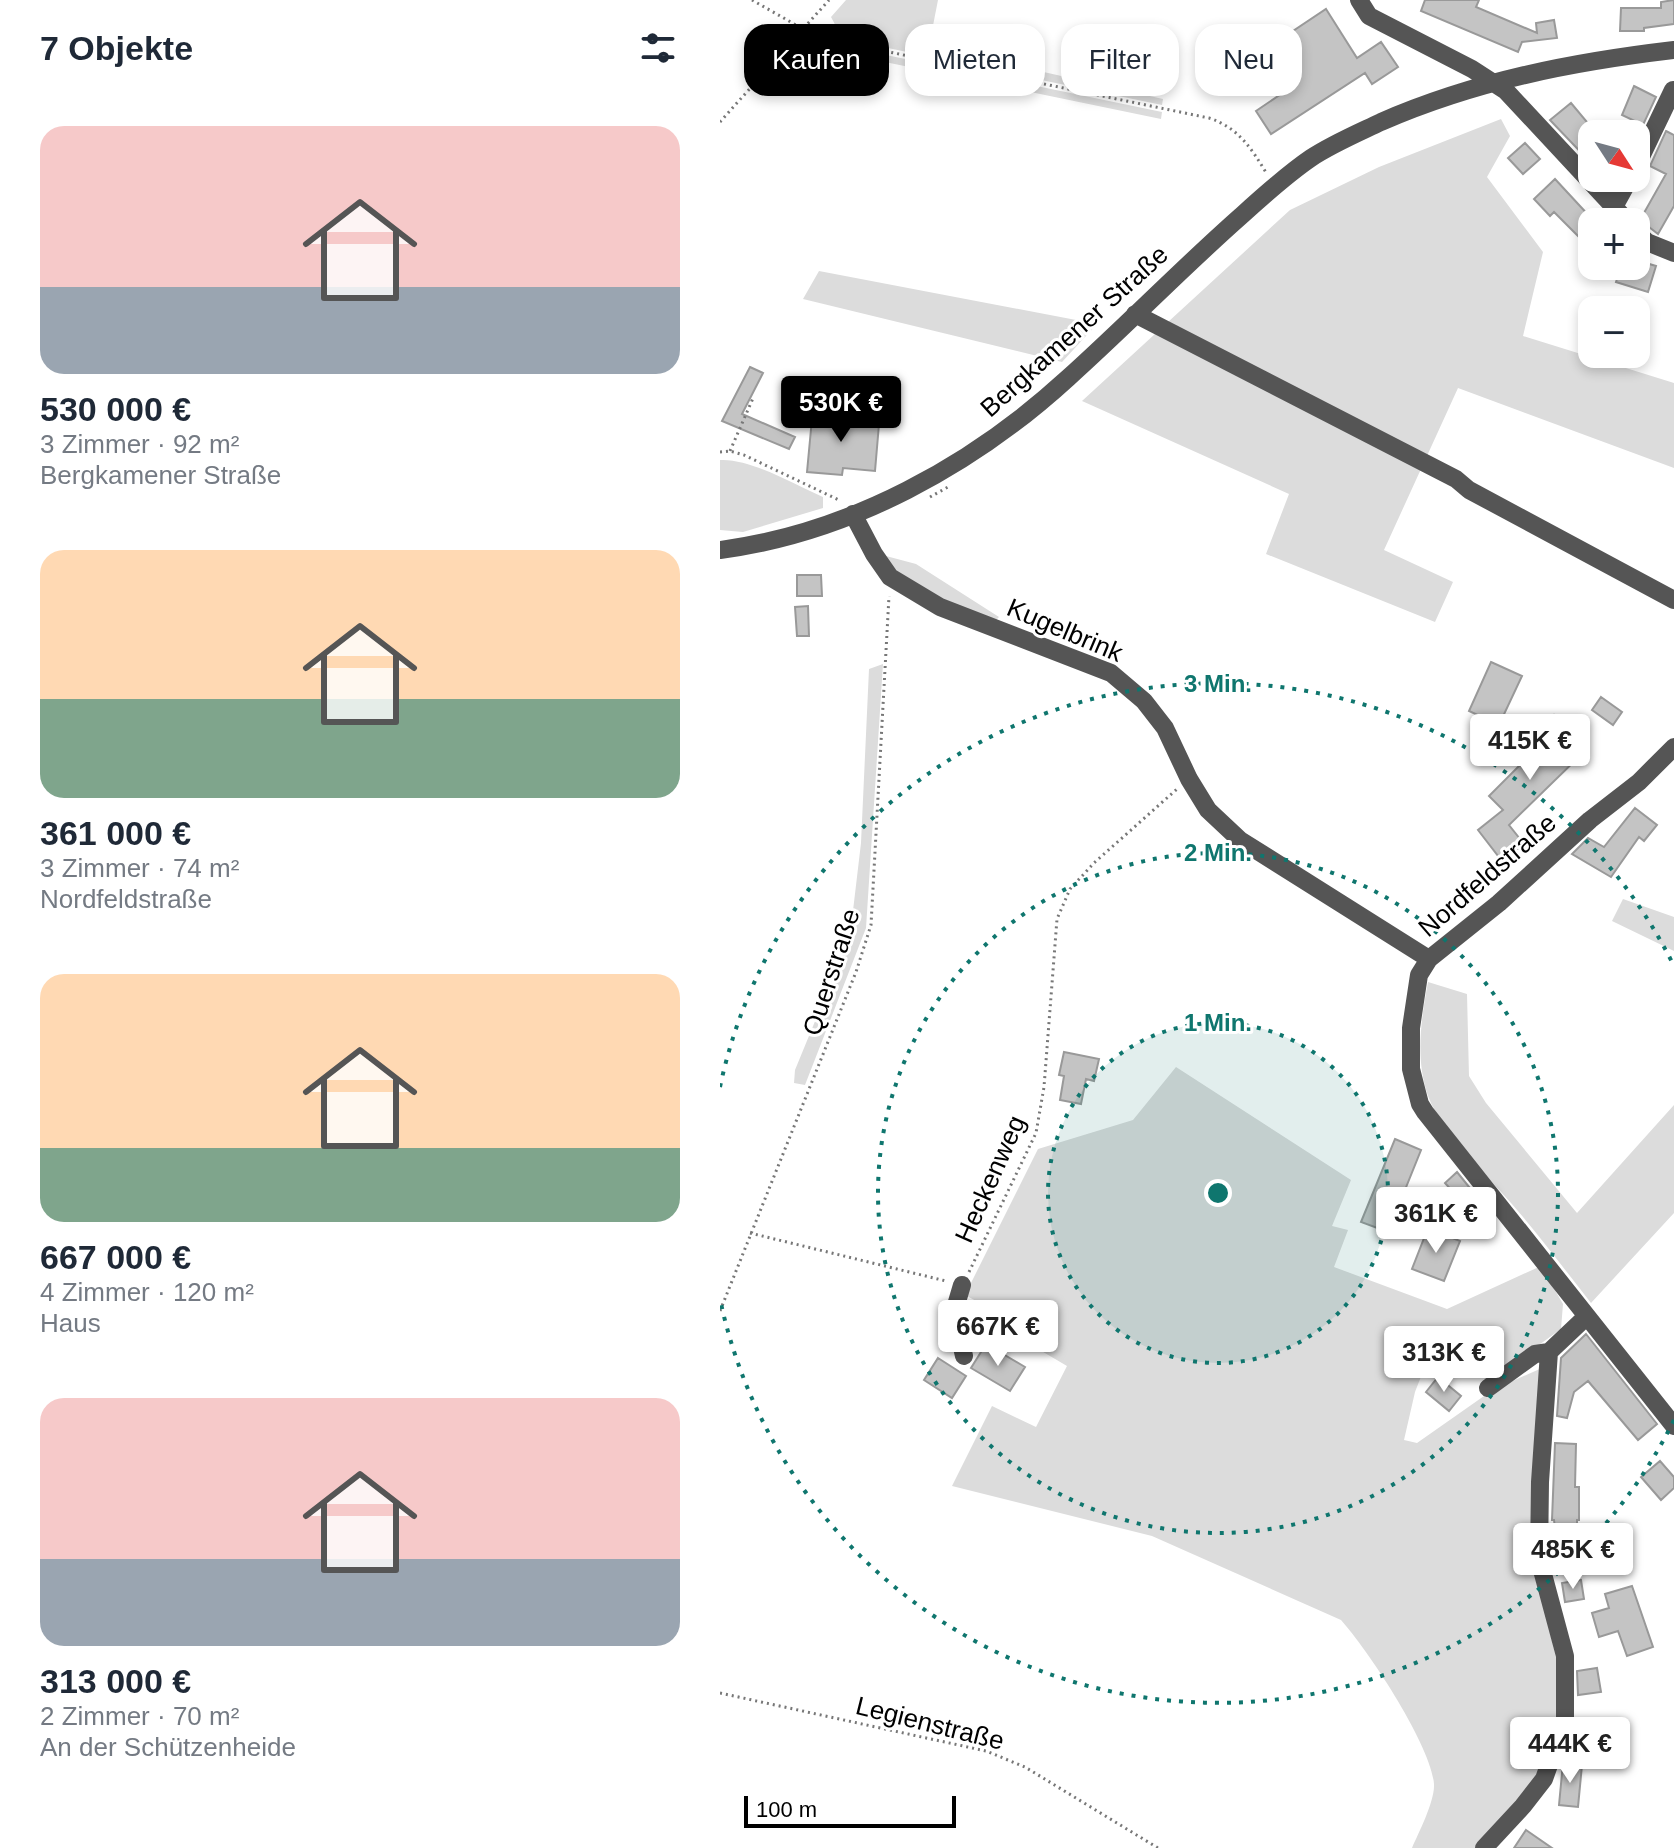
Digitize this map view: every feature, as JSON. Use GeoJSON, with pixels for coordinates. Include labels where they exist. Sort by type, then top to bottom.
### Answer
{"type":"FeatureCollection","features":[{"type":"Feature","properties":{"kind":"street"},"geometry":{"type":"LineString","coordinates":[[1359,0],[1369,16],[1472,69],[1506,91],[1614,207],[1622,192]]}},
{"type":"Feature","properties":{"kind":"street","name":"Bergkamener Straße"},"geometry":{"type":"LineString","coordinates":[[720,550],[785,536],[853,514],[931,478],[996,436],[1068,378],[1269,191],[1312,157],[1361,131],[1452,94],[1545,69],[1674,50]]}},
{"type":"Feature","properties":{"kind":"street"},"geometry":{"type":"LineString","coordinates":[[1650,138],[1673,90]]}},
{"type":"Feature","properties":{"kind":"street"},"geometry":{"type":"LineString","coordinates":[[1650,243],[1674,253]]}},
{"type":"Feature","properties":{"kind":"street"},"geometry":{"type":"LineString","coordinates":[[1135,314],[1456,479],[1469,490],[1674,600]]}},
{"type":"Feature","properties":{"kind":"street","name":"Kugelbrink"},"geometry":{"type":"LineString","coordinates":[[853,514],[890,577],[940,607],[1111,673],[1144,701],[1165,728],[1189,779],[1208,810],[1240,840],[1429,959]]}},
{"type":"Feature","properties":{"kind":"street","name":"Nordfeldstraße"},"geometry":{"type":"LineString","coordinates":[[1674,747],[1639,782],[1590,820],[1499,903],[1429,959],[1419,975],[1411,1028],[1411,1069],[1420,1104],[1674,1426]]}},
{"type":"Feature","properties":{"kind":"street"},"geometry":{"type":"LineString","coordinates":[[962,1285],[954,1312],[964,1356]]}},
{"type":"Feature","properties":{"kind":"street"},"geometry":{"type":"LineString","coordinates":[[1488,1388],[1535,1354],[1549,1352],[1586,1317]]}},
{"type":"Feature","properties":{"kind":"street"},"geometry":{"type":"LineString","coordinates":[[1484,1848],[1544,1779],[1565,1720],[1565,1656],[1539,1559],[1540,1482],[1549,1352]]}},
{"type":"Feature","properties":{"kind":"path"},"geometry":{"type":"LineString","coordinates":[[752,0],[794,24]]}},
{"type":"Feature","properties":{"kind":"path"},"geometry":{"type":"LineString","coordinates":[[807,24],[829,0]]}},
{"type":"Feature","properties":{"kind":"path"},"geometry":{"type":"LineString","coordinates":[[889,52],[1224,123],[1251,147],[1268,176],[1269,191]]}},
{"type":"Feature","properties":{"kind":"path"},"geometry":{"type":"LineString","coordinates":[[720,122],[744,95]]}},
{"type":"Feature","properties":{"kind":"path"},"geometry":{"type":"LineString","coordinates":[[730,451],[754,396]]}},
{"type":"Feature","properties":{"kind":"path"},"geometry":{"type":"LineString","coordinates":[[720,452],[730,451],[847,504],[853,514]]}},
{"type":"Feature","properties":{"kind":"path"},"geometry":{"type":"LineString","coordinates":[[919,502],[952,484]]}},
{"type":"Feature","properties":{"kind":"path","name":"Querstraße"},"geometry":{"type":"LineString","coordinates":[[720,1311],[856,972],[871,925],[890,577]]}},
{"type":"Feature","properties":{"kind":"path","name":"Heckenweg"},"geometry":{"type":"LineString","coordinates":[[962,1285],[1036,1133],[1044,1087],[1057,919],[1070,889],[1094,863],[1189,779]]}},
{"type":"Feature","properties":{"kind":"path"},"geometry":{"type":"LineString","coordinates":[[750,1233],[962,1285]]}},
{"type":"Feature","properties":{"kind":"path","name":"Legienstraße"},"geometry":{"type":"LineString","coordinates":[[720,1693],[986,1751],[1025,1767],[1158,1848]]}},
{"type":"Feature","properties":{"kind":"shaded area"},"geometry":{"type":"Polygon","coordinates":[[[846,0],[938,0],[933,24],[905,24],[905,52],[889,48],[889,24],[835,24],[831,17],[846,0]]]}},
{"type":"Feature","properties":{"kind":"shaded area"},"geometry":{"type":"Polygon","coordinates":[[[889,56],[905,59],[905,66],[889,63],[889,56]]]}},
{"type":"Feature","properties":{"kind":"shaded area"},"geometry":{"type":"Polygon","coordinates":[[[1045,72],[1061,76],[1061,84],[1045,81],[1045,72]]]}},
{"type":"Feature","properties":{"kind":"shaded area"},"geometry":{"type":"Polygon","coordinates":[[[1045,88],[1061,91],[1061,96],[1085,96],[1162,112],[1161,119],[1045,95],[1045,88]]]}},
{"type":"Feature","properties":{"kind":"shaded area"},"geometry":{"type":"Polygon","coordinates":[[[1119,96],[1150,96],[1163,99],[1162,105],[1119,96]]]}},
{"type":"Feature","properties":{"kind":"shaded area"},"geometry":{"type":"Polygon","coordinates":[[[1501,119],[1510,136],[1487,177],[1543,252],[1523,336],[1578,353],[1578,368],[1626,368],[1674,383],[1674,468],[1458,388],[1384,550],[1453,582],[1435,622],[1266,554],[1289,494],[1082,401],[1290,210],[1379,167],[1501,119]]]}},
{"type":"Feature","properties":{"kind":"shaded area"},"geometry":{"type":"Polygon","coordinates":[[[819,271],[1097,324],[1062,362],[803,299],[819,271]]]}},
{"type":"Feature","properties":{"kind":"shaded area"},"geometry":{"type":"Polygon","coordinates":[[[720,460],[745,463],[786,479],[823,497],[823,508],[743,532],[720,530],[720,460]]]}},
{"type":"Feature","properties":{"kind":"shaded area"},"geometry":{"type":"Polygon","coordinates":[[[886,556],[916,564],[999,617],[994,622],[919,590],[894,569],[886,556]]]}},
{"type":"Feature","properties":{"kind":"shaded area"},"geometry":{"type":"Polygon","coordinates":[[[883,664],[866,928],[805,1085],[794,1083],[795,1070],[850,936],[861,843],[869,669],[883,664]]]}},
{"type":"Feature","properties":{"kind":"shaded area"},"geometry":{"type":"Polygon","coordinates":[[[1623,899],[1674,917],[1674,951],[1612,921],[1623,899]]]}},
{"type":"Feature","properties":{"kind":"shaded area"},"geometry":{"type":"Polygon","coordinates":[[[1428,982],[1467,994],[1469,1076],[1486,1103],[1577,1213],[1674,1105],[1674,1213],[1591,1303],[1521,1215],[1465,1152],[1435,1110],[1424,1082],[1420,1053],[1428,982]]]}},
{"type":"Feature","properties":{"kind":"shaded area"},"geometry":{"type":"Polygon","coordinates":[[[1176,1067],[1351,1180],[1332,1226],[1348,1230],[1334,1267],[1447,1309],[1541,1266],[1563,1304],[1561,1329],[1488,1382],[1455,1347],[1439,1365],[1427,1361],[1415,1392],[1404,1440],[1417,1443],[1494,1389],[1542,1368],[1532,1558],[1559,1670],[1559,1718],[1536,1781],[1476,1848],[1412,1848],[1432,1799],[1434,1784],[1430,1767],[1396,1699],[1341,1620],[1152,1536],[952,1486],[992,1406],[1036,1427],[1067,1366],[1009,1332],[1013,1321],[965,1295],[1038,1149],[1133,1120],[1176,1067]]]}},
{"type":"Feature","properties":{"kind":"building"},"geometry":{"type":"Polygon","coordinates":[[[1425,0],[1479,0],[1476,7],[1537,33],[1536,23],[1554,20],[1557,38],[1522,42],[1518,52],[1421,11],[1425,0]]]}},
{"type":"Feature","properties":{"kind":"building"},"geometry":{"type":"Polygon","coordinates":[[[1674,0],[1674,24],[1644,28],[1644,31],[1620,31],[1621,8],[1661,8],[1661,2],[1674,0]]]}},
{"type":"Feature","properties":{"kind":"building"},"geometry":{"type":"Polygon","coordinates":[[[1326,9],[1357,58],[1381,42],[1398,67],[1372,84],[1365,73],[1271,134],[1256,111],[1278,96],[1302,96],[1302,25],[1326,9]]]}},
{"type":"Feature","properties":{"kind":"building"},"geometry":{"type":"Polygon","coordinates":[[[1634,86],[1656,97],[1645,120],[1632,120],[1622,115],[1634,86]]]}},
{"type":"Feature","properties":{"kind":"building"},"geometry":{"type":"Polygon","coordinates":[[[1571,103],[1585,120],[1578,120],[1578,149],[1550,120],[1571,103]]]}},
{"type":"Feature","properties":{"kind":"building"},"geometry":{"type":"Polygon","coordinates":[[[1666,131],[1674,135],[1674,206],[1658,234],[1650,228],[1650,208],[1647,208],[1666,174],[1650,166],[1666,131]]]}},
{"type":"Feature","properties":{"kind":"building"},"geometry":{"type":"Polygon","coordinates":[[[1525,143],[1540,159],[1523,174],[1508,158],[1525,143]]]}},
{"type":"Feature","properties":{"kind":"building"},"geometry":{"type":"Polygon","coordinates":[[[1555,179],[1582,208],[1578,208],[1578,236],[1554,212],[1550,216],[1534,199],[1555,179]]]}},
{"type":"Feature","properties":{"kind":"building"},"geometry":{"type":"Polygon","coordinates":[[[1650,264],[1656,266],[1648,292],[1616,282],[1650,280],[1650,264]]]}},
{"type":"Feature","properties":{"kind":"building"},"geometry":{"type":"Polygon","coordinates":[[[750,367],[763,373],[742,414],[795,437],[789,449],[722,421],[750,367]]]}},
{"type":"Feature","properties":{"kind":"building"},"geometry":{"type":"Polygon","coordinates":[[[813,408],[840,411],[839,421],[879,424],[875,471],[843,468],[842,475],[807,472],[813,408]]]}},
{"type":"Feature","properties":{"kind":"building"},"geometry":{"type":"Polygon","coordinates":[[[797,575],[821,575],[822,596],[797,596],[797,575]]]}},
{"type":"Feature","properties":{"kind":"building"},"geometry":{"type":"Polygon","coordinates":[[[808,606],[809,636],[797,636],[795,607],[808,606]]]}},
{"type":"Feature","properties":{"kind":"building"},"geometry":{"type":"Polygon","coordinates":[[[1491,662],[1522,676],[1499,725],[1469,711],[1491,662]]]}},
{"type":"Feature","properties":{"kind":"building"},"geometry":{"type":"Polygon","coordinates":[[[1601,697],[1622,712],[1613,725],[1592,710],[1601,697]]]}},
{"type":"Feature","properties":{"kind":"building"},"geometry":{"type":"Polygon","coordinates":[[[1554,715],[1587,749],[1509,825],[1524,844],[1502,861],[1478,830],[1503,810],[1489,796],[1528,757],[1520,749],[1554,715]]]}},
{"type":"Feature","properties":{"kind":"building"},"geometry":{"type":"Polygon","coordinates":[[[1635,808],[1657,825],[1644,841],[1639,837],[1611,877],[1572,854],[1588,838],[1604,847],[1635,808]]]}},
{"type":"Feature","properties":{"kind":"building"},"geometry":{"type":"Polygon","coordinates":[[[1064,1052],[1099,1059],[1094,1081],[1086,1079],[1081,1104],[1060,1100],[1064,1076],[1059,1075],[1064,1052]]]}},
{"type":"Feature","properties":{"kind":"building"},"geometry":{"type":"Polygon","coordinates":[[[1395,1139],[1421,1150],[1388,1232],[1361,1222],[1395,1139]]]}},
{"type":"Feature","properties":{"kind":"building"},"geometry":{"type":"Polygon","coordinates":[[[1457,1172],[1490,1213],[1480,1222],[1445,1183],[1457,1172]]]}},
{"type":"Feature","properties":{"kind":"building"},"geometry":{"type":"Polygon","coordinates":[[[1428,1228],[1460,1241],[1444,1281],[1412,1269],[1428,1228]]]}},
{"type":"Feature","properties":{"kind":"building"},"geometry":{"type":"Polygon","coordinates":[[[1586,1334],[1657,1424],[1638,1440],[1588,1381],[1574,1392],[1567,1418],[1557,1416],[1561,1358],[1586,1334]]]}},
{"type":"Feature","properties":{"kind":"building"},"geometry":{"type":"Polygon","coordinates":[[[986,1344],[1025,1367],[1010,1391],[971,1368],[986,1344]]]}},
{"type":"Feature","properties":{"kind":"building"},"geometry":{"type":"Polygon","coordinates":[[[938,1358],[966,1376],[952,1398],[924,1380],[938,1358]]]}},
{"type":"Feature","properties":{"kind":"building"},"geometry":{"type":"Polygon","coordinates":[[[1438,1377],[1461,1396],[1449,1411],[1426,1392],[1438,1377]]]}},
{"type":"Feature","properties":{"kind":"building"},"geometry":{"type":"Polygon","coordinates":[[[1555,1443],[1576,1444],[1575,1487],[1579,1487],[1579,1520],[1577,1526],[1571,1527],[1577,1559],[1559,1561],[1552,1520],[1555,1443]]]}},
{"type":"Feature","properties":{"kind":"building"},"geometry":{"type":"Polygon","coordinates":[[[1660,1461],[1674,1477],[1674,1488],[1661,1500],[1641,1477],[1660,1461]]]}},
{"type":"Feature","properties":{"kind":"building"},"geometry":{"type":"Polygon","coordinates":[[[1581,1580],[1584,1599],[1565,1602],[1562,1583],[1581,1580]]]}},
{"type":"Feature","properties":{"kind":"building"},"geometry":{"type":"Polygon","coordinates":[[[1632,1586],[1653,1647],[1627,1656],[1618,1631],[1599,1637],[1592,1613],[1609,1608],[1605,1594],[1632,1586]]]}},
{"type":"Feature","properties":{"kind":"building"},"geometry":{"type":"Polygon","coordinates":[[[1597,1668],[1601,1692],[1578,1695],[1577,1671],[1597,1668]]]}},
{"type":"Feature","properties":{"kind":"building"},"geometry":{"type":"Polygon","coordinates":[[[1585,1721],[1621,1728],[1617,1747],[1581,1740],[1585,1721]]]}},
{"type":"Feature","properties":{"kind":"building"},"geometry":{"type":"Polygon","coordinates":[[[1563,1763],[1582,1765],[1578,1807],[1559,1805],[1563,1763]]]}},
{"type":"Feature","properties":{"kind":"building"},"geometry":{"type":"Polygon","coordinates":[[[1526,1830],[1552,1848],[1514,1848],[1526,1830]]]}}]}
